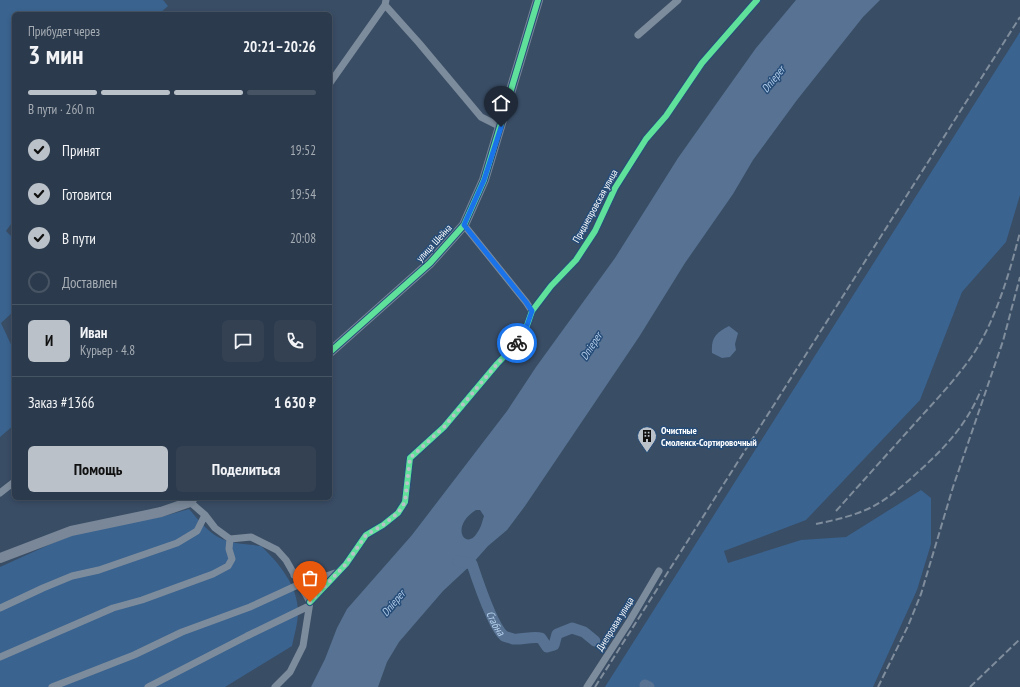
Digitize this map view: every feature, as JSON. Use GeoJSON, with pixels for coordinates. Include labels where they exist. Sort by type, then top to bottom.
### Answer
{"type":"FeatureCollection","features":[{"type":"Feature","properties":{"kind":"street","name":"улица Шейна"},"geometry":{"type":"LineString","coordinates":[[332,350],[430,263],[464,225],[484,180],[538,0]]}},
{"type":"Feature","properties":{"kind":"street"},"geometry":{"type":"LineString","coordinates":[[638,35],[678,0]]}},
{"type":"Feature","properties":{"kind":"street","name":"Приднепровская улица"},"geometry":{"type":"LineString","coordinates":[[310,604],[346,564],[366,535],[383,525],[398,513],[405,502],[410,458],[444,427],[497,364],[523,337],[532,311],[551,286],[576,260],[595,231],[615,188],[646,139],[666,116],[702,63],[757,0]]}},
{"type":"Feature","properties":{"kind":"street"},"geometry":{"type":"LineString","coordinates":[[332,79],[385,2],[481,117],[501,127]]}},
{"type":"Feature","properties":{"kind":"street"},"geometry":{"type":"LineString","coordinates":[[464,225],[532,311]]}},
{"type":"Feature","properties":{"kind":"street"},"geometry":{"type":"LineString","coordinates":[[0,493],[12,484]]}},
{"type":"Feature","properties":{"kind":"street"},"geometry":{"type":"LineString","coordinates":[[0,558],[71,531],[161,512],[191,500],[215,528],[230,539],[251,537],[277,550],[286,560],[310,604],[303,646],[290,672],[275,687]]}},
{"type":"Feature","properties":{"kind":"street"},"geometry":{"type":"LineString","coordinates":[[0,608],[72,576],[99,570],[177,544],[197,531],[205,515]]}},
{"type":"Feature","properties":{"kind":"street"},"geometry":{"type":"LineString","coordinates":[[0,657],[113,608],[142,600],[213,574],[228,566],[232,559],[229,549],[230,539]]}},
{"type":"Feature","properties":{"kind":"street","name":"Днепровая улица"},"geometry":{"type":"LineString","coordinates":[[587,687],[629,622],[659,571]]}},
{"type":"Feature","properties":{"kind":"street"},"geometry":{"type":"LineString","coordinates":[[294,575],[309,578],[322,578],[337,573]]}},
{"type":"Feature","properties":{"kind":"street"},"geometry":{"type":"LineString","coordinates":[[52,687],[134,655],[182,632],[250,608],[300,584]]}},
{"type":"Feature","properties":{"kind":"street"},"geometry":{"type":"LineString","coordinates":[[148,687],[310,604]]}},
{"type":"Feature","properties":{"kind":"shaded area"},"geometry":{"type":"Polygon","coordinates":[[[0,0],[163,0],[168,6],[161,12],[12,12],[12,223],[6,231],[12,237],[12,313],[1,323],[12,347],[12,427],[0,437],[0,0]]]}},
{"type":"Feature","properties":{"kind":"shaded area"},"geometry":{"type":"Polygon","coordinates":[[[1020,32],[1020,195],[1006,242],[962,292],[920,400],[806,520],[724,551],[728,563],[801,540],[846,537],[921,490],[931,498],[931,544],[917,590],[873,687],[605,687],[1020,32]]]}},
{"type":"Feature","properties":{"kind":"shaded area"},"geometry":{"type":"Polygon","coordinates":[[[189,509],[218,537],[233,542],[261,546],[281,567],[291,584],[297,602],[297,621],[292,646],[225,687],[0,687],[0,567],[55,542],[87,530],[161,517],[189,509]]]}},
{"type":"Feature","properties":{"kind":"water","name":"Dnieper"},"geometry":{"type":"Polygon","coordinates":[[[796,0],[880,0],[863,17],[797,100],[753,160],[733,194],[685,263],[639,337],[525,506],[507,530],[488,546],[472,564],[443,591],[399,642],[387,662],[378,687],[311,687],[347,609],[412,535],[507,411],[536,367],[615,258],[678,158],[756,48],[796,0]],[[476,510],[463,523],[462,535],[465,538],[473,538],[480,529],[484,516],[480,510],[476,510]]]}},
{"type":"Feature","properties":{"kind":"water"},"geometry":{"type":"Polygon","coordinates":[[[729,326],[738,333],[735,344],[736,350],[730,357],[722,358],[712,353],[712,343],[718,333],[729,326]]]}},
{"type":"Feature","properties":{"kind":"waterway","name":"Стабна"},"geometry":{"type":"LineString","coordinates":[[458,561],[472,564],[490,613],[504,636],[513,639],[534,637],[541,638],[547,647],[554,645],[557,634],[572,628],[584,632],[595,641]]}},
{"type":"Feature","properties":{"kind":"waterway","name":"Стабна"},"geometry":{"type":"LineString","coordinates":[[645,685],[649,687]]}},
{"type":"Feature","properties":{"kind":"railway"},"geometry":{"type":"LineString","coordinates":[[595,687],[1020,17]]}},
{"type":"Feature","properties":{"kind":"railway"},"geometry":{"type":"LineString","coordinates":[[836,511],[946,389],[972,356],[988,328],[995,312],[1012,263],[1020,232]]}},
{"type":"Feature","properties":{"kind":"railway"},"geometry":{"type":"LineString","coordinates":[[878,687],[908,626],[921,594],[953,487],[1003,341],[1020,277]]}},
{"type":"Feature","properties":{"kind":"railway"},"geometry":{"type":"LineString","coordinates":[[816,524],[858,513],[872,507],[902,486],[928,463],[954,435],[969,414],[981,390]]}},
{"type":"Feature","properties":{"kind":"railway"},"geometry":{"type":"LineString","coordinates":[[970,687],[1020,639]]}},
{"type":"Feature","properties":{"kind":"cycle path"},"geometry":{"type":"LineString","coordinates":[[332,350],[430,263],[464,225],[484,180],[538,0]]}},
{"type":"Feature","properties":{"kind":"cycle path"},"geometry":{"type":"LineString","coordinates":[[310,602],[346,564],[366,535],[383,525],[398,513],[405,502],[410,458],[444,427],[497,364],[523,337],[532,311],[551,286],[576,260],[595,231],[615,188],[646,139],[666,116],[702,63],[757,0]]}},
{"type":"Feature","properties":{"kind":"way so far"},"geometry":{"type":"LineString","coordinates":[[310,602],[346,564],[366,535],[383,525],[398,513],[405,502],[410,458],[444,427],[497,364],[517,343]]}},
{"type":"Feature","properties":{"kind":"place","name":"Очистные Смоленск-Сортировочный"},"geometry":{"type":"Point","coordinates":[647,453]}},
{"type":"Feature","properties":{"kind":"route"},"geometry":{"type":"LineString","coordinates":[[501,127],[484,180],[464,225],[532,311],[523,337],[517,343]]}}]}
